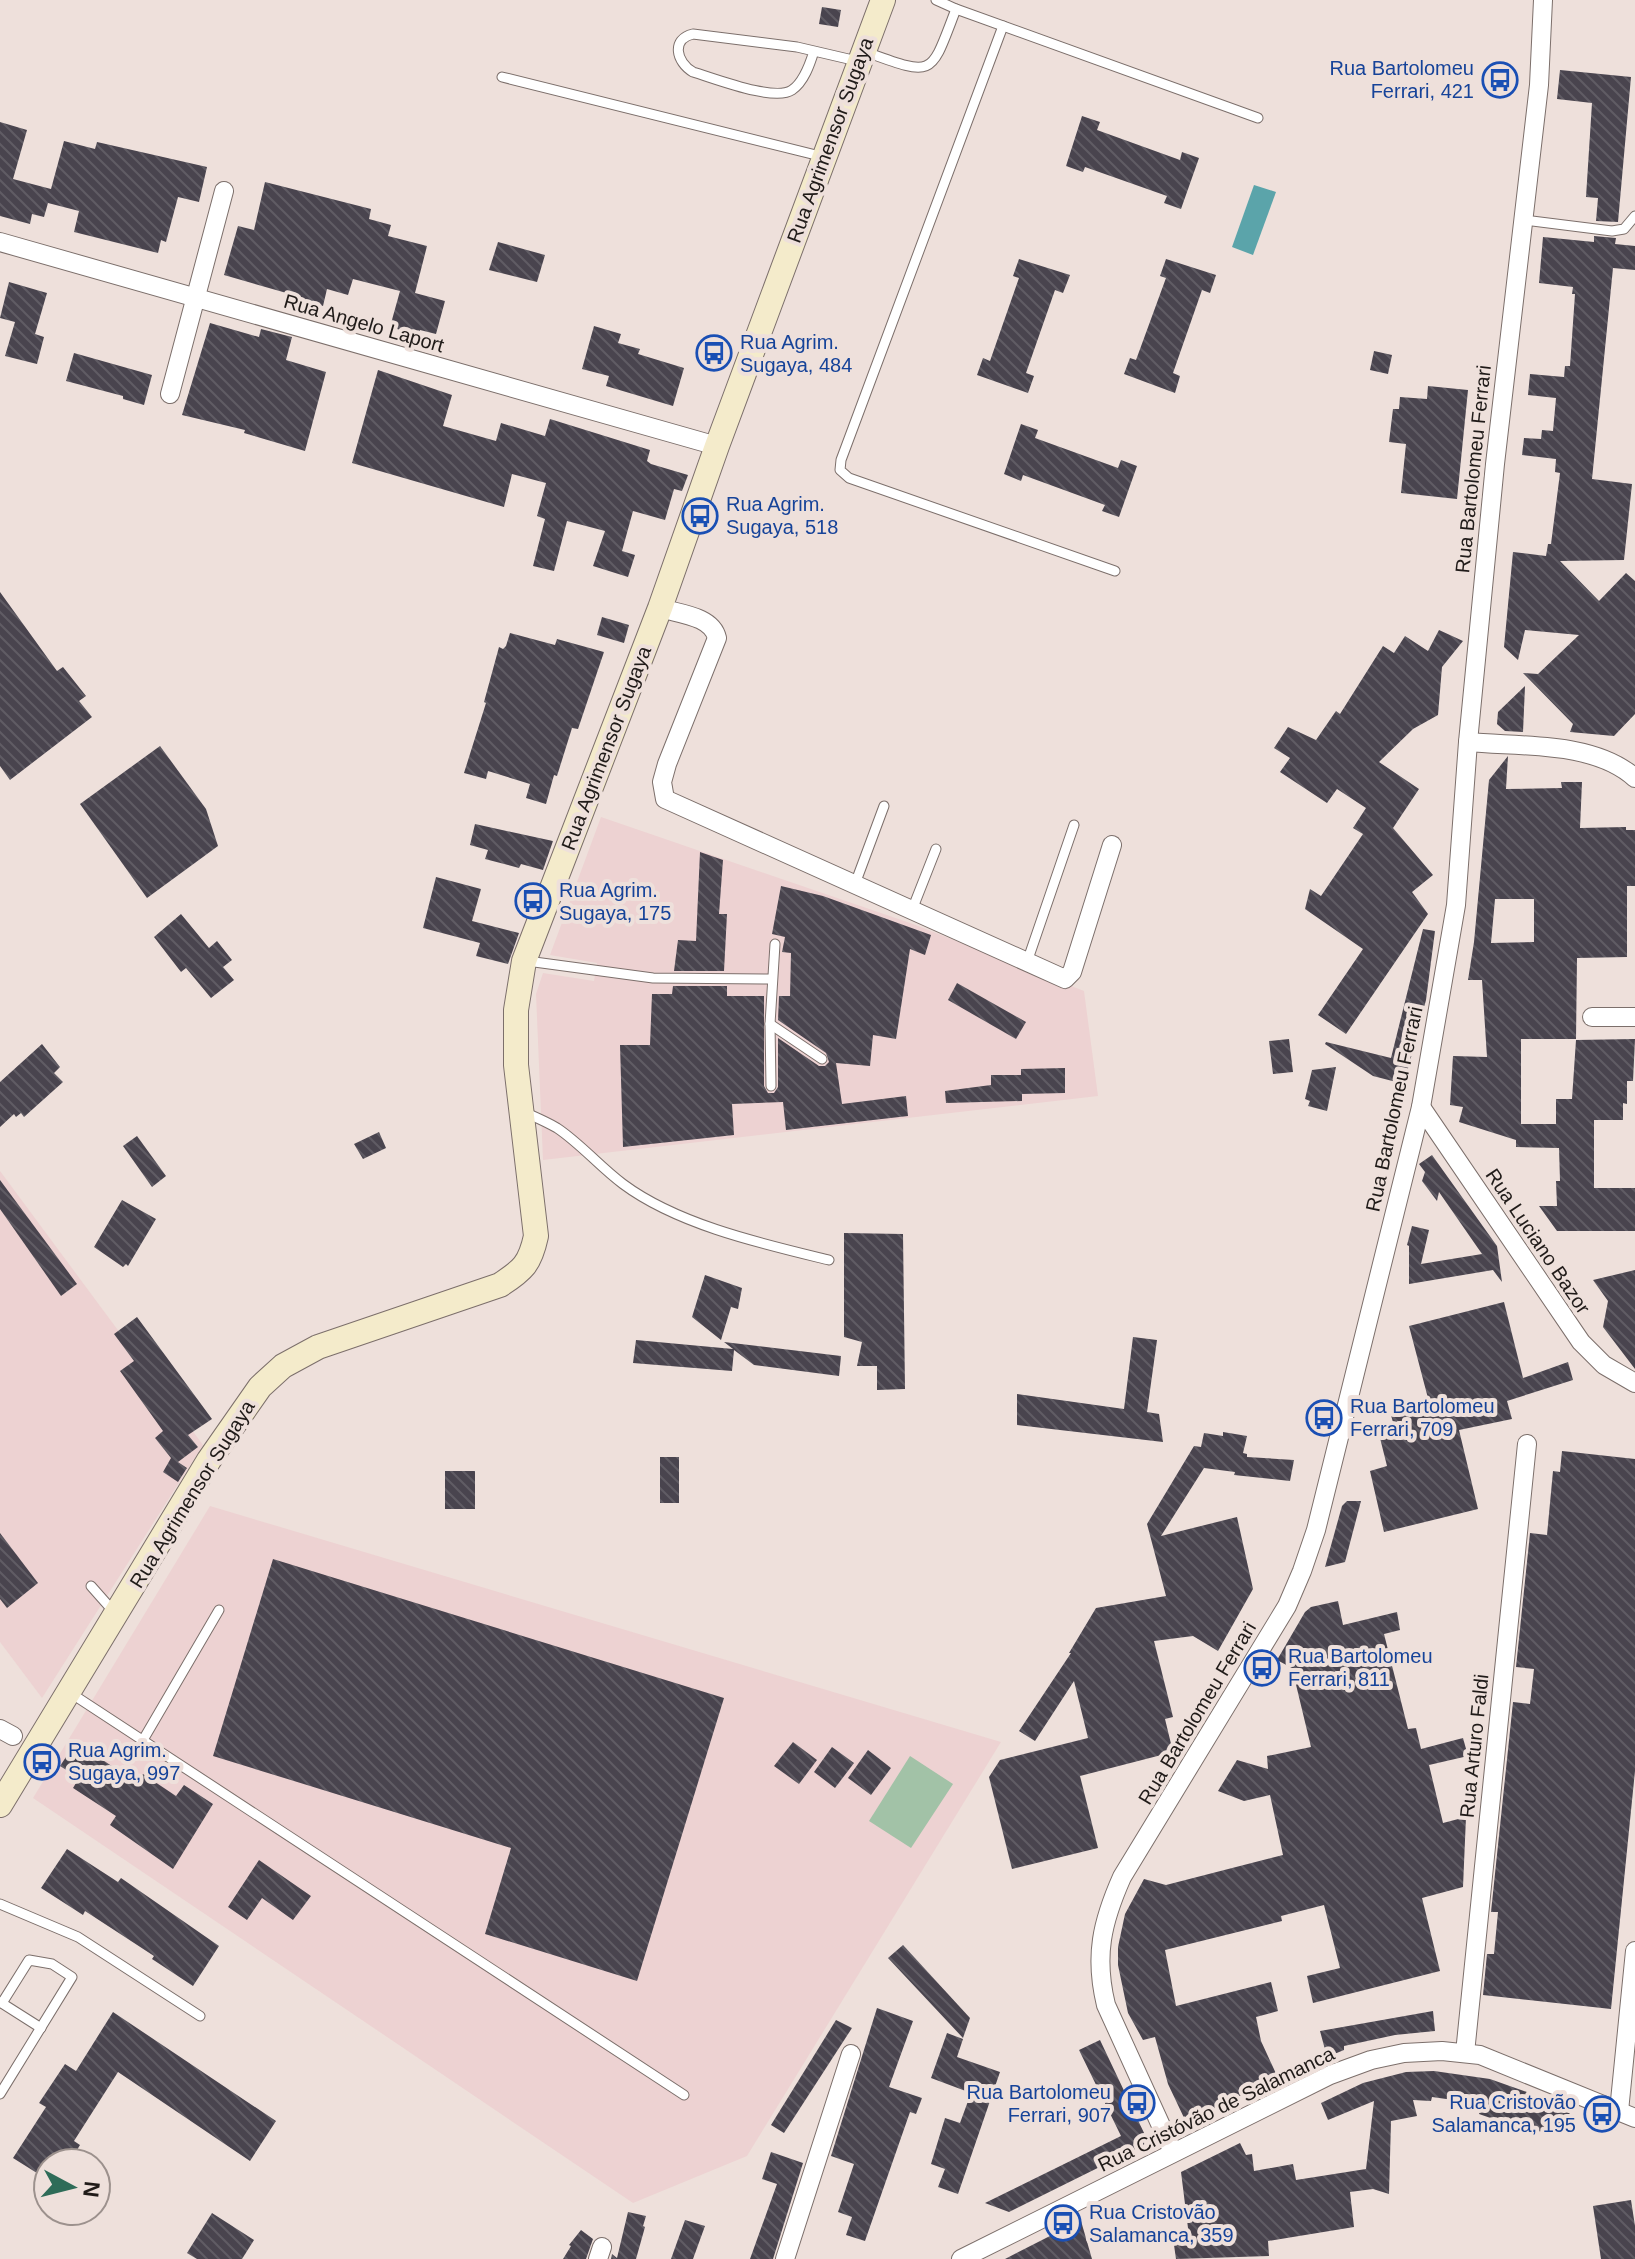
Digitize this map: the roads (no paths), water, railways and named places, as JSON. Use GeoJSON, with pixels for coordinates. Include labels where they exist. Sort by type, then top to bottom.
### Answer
{"type":"FeatureCollection","features":[{"type":"Feature","properties":{"kind":"main road","name":"Rua Agrimensor Sugaya"},"geometry":{"type":"LineString","coordinates":[[0,1805],[12,1735],[69,1692],[239,1415],[260,1387],[283,1366],[318,1347],[500,1285],[523,1269],[532,1253],[536,1236],[516,1065],[516,1010],[524,961],[660,608],[883,0]]}},
{"type":"Feature","properties":{"kind":"street","name":"Rua Bartolomeu Ferrari"},"geometry":{"type":"LineString","coordinates":[[1173,2152],[1106,2005],[1100,1980],[1100,1944],[1107,1909],[1122,1877],[1287,1606],[1302,1571],[1316,1530],[1421,1107],[1456,905],[1468,742],[1495,464],[1540,72],[1543,0]]}},
{"type":"Feature","properties":{"kind":"street"},"geometry":{"type":"LineString","coordinates":[[170,394],[224,191]]}},
{"type":"Feature","properties":{"kind":"street","name":"Rua Angelo Laport"},"geometry":{"type":"LineString","coordinates":[[0,242],[717,446]]}},
{"type":"Feature","properties":{"kind":"street"},"geometry":{"type":"LineString","coordinates":[[660,608],[706,622],[715,629],[717,638],[667,764],[662,782],[665,799],[1065,979],[1072,972],[1112,845]]}},
{"type":"Feature","properties":{"kind":"street"},"geometry":{"type":"LineString","coordinates":[[1468,742],[1598,755],[1622,766],[1635,778]]}},
{"type":"Feature","properties":{"kind":"street"},"geometry":{"type":"LineString","coordinates":[[1592,1017],[1635,1017]]}},
{"type":"Feature","properties":{"kind":"street","name":"Rua Luciano Bazor"},"geometry":{"type":"LineString","coordinates":[[1421,1107],[1581,1342],[1604,1365],[1635,1383]]}},
{"type":"Feature","properties":{"kind":"street","name":"Rua Arturo Faldi"},"geometry":{"type":"LineString","coordinates":[[1465,2053],[1527,1444]]}},
{"type":"Feature","properties":{"kind":"street"},"geometry":{"type":"LineString","coordinates":[[1627,2115],[1635,1951]]}},
{"type":"Feature","properties":{"kind":"street","name":"Rua Cristóvão de Salamanca"},"geometry":{"type":"LineString","coordinates":[[961,2259],[1330,2075],[1371,2060],[1404,2053],[1442,2051],[1480,2055],[1627,2115]]}},
{"type":"Feature","properties":{"kind":"street"},"geometry":{"type":"LineString","coordinates":[[785,2259],[851,2054]]}},
{"type":"Feature","properties":{"kind":"lane"},"geometry":{"type":"LineString","coordinates":[[936,0],[1258,118]]}},
{"type":"Feature","properties":{"kind":"lane"},"geometry":{"type":"LineString","coordinates":[[814,51],[803,77],[794,89],[784,94],[769,93],[693,72],[683,67],[678,57],[678,45],[685,36],[693,34],[861,56],[919,69],[938,57],[956,9]]}},
{"type":"Feature","properties":{"kind":"lane"},"geometry":{"type":"LineString","coordinates":[[1003,26],[846,445],[840,470],[849,478],[1115,571]]}},
{"type":"Feature","properties":{"kind":"lane"},"geometry":{"type":"LineString","coordinates":[[502,77],[824,157]]}},
{"type":"Feature","properties":{"kind":"lane"},"geometry":{"type":"LineString","coordinates":[[1524,220],[1612,231],[1624,229],[1635,216]]}},
{"type":"Feature","properties":{"kind":"lane"},"geometry":{"type":"LineString","coordinates":[[855,884],[884,806]]}},
{"type":"Feature","properties":{"kind":"lane"},"geometry":{"type":"LineString","coordinates":[[1027,962],[1074,825]]}},
{"type":"Feature","properties":{"kind":"lane"},"geometry":{"type":"LineString","coordinates":[[912,910],[936,849]]}},
{"type":"Feature","properties":{"kind":"lane"},"geometry":{"type":"LineString","coordinates":[[771,1086],[770,1024],[775,944]]}},
{"type":"Feature","properties":{"kind":"lane"},"geometry":{"type":"LineString","coordinates":[[524,961],[653,978],[772,979]]}},
{"type":"Feature","properties":{"kind":"lane"},"geometry":{"type":"LineString","coordinates":[[770,1024],[822,1059]]}},
{"type":"Feature","properties":{"kind":"lane"},"geometry":{"type":"LineString","coordinates":[[521,1111],[555,1127],[624,1184],[660,1205],[692,1220],[829,1260]]}},
{"type":"Feature","properties":{"kind":"lane"},"geometry":{"type":"LineString","coordinates":[[91,1586],[116,1614]]}},
{"type":"Feature","properties":{"kind":"lane"},"geometry":{"type":"LineString","coordinates":[[143,1740],[219,1610]]}},
{"type":"Feature","properties":{"kind":"lane"},"geometry":{"type":"LineString","coordinates":[[69,1692],[684,2095]]}},
{"type":"Feature","properties":{"kind":"lane"},"geometry":{"type":"LineString","coordinates":[[0,1904],[78,1937],[200,2016]]}},
{"type":"Feature","properties":{"kind":"lane"},"geometry":{"type":"LineString","coordinates":[[0,2094],[41,2028],[72,1977],[52,1964],[29,1960],[1,2003],[41,2028]]}},
{"type":"Feature","properties":{"kind":"water"},"geometry":{"type":"Polygon","coordinates":[[[1254,185],[1276,192],[1253,255],[1232,247],[1254,185]]]}},
{"type":"Feature","properties":{"kind":"place","name":"Rua Bartolomeu Ferrari, 421"},"geometry":{"type":"Point","coordinates":[1500,80]}},
{"type":"Feature","properties":{"kind":"place","name":"Rua Agrim. Sugaya, 484"},"geometry":{"type":"Point","coordinates":[714,353]}},
{"type":"Feature","properties":{"kind":"place","name":"Rua Agrim. Sugaya, 518"},"geometry":{"type":"Point","coordinates":[700,516]}},
{"type":"Feature","properties":{"kind":"place","name":"Rua Agrim. Sugaya, 175"},"geometry":{"type":"Point","coordinates":[533,901]}},
{"type":"Feature","properties":{"kind":"place","name":"Rua Bartolomeu Ferrari, 709"},"geometry":{"type":"Point","coordinates":[1324,1418]}},
{"type":"Feature","properties":{"kind":"place","name":"Rua Bartolomeu Ferrari, 811"},"geometry":{"type":"Point","coordinates":[1262,1668]}},
{"type":"Feature","properties":{"kind":"place","name":"Rua Agrim. Sugaya, 997"},"geometry":{"type":"Point","coordinates":[42,1762]}},
{"type":"Feature","properties":{"kind":"place","name":"Rua Bartolomeu Ferrari, 907"},"geometry":{"type":"Point","coordinates":[1137,2103]}},
{"type":"Feature","properties":{"kind":"place","name":"Rua Cristovão Salamanca, 195"},"geometry":{"type":"Point","coordinates":[1602,2114]}},
{"type":"Feature","properties":{"kind":"place","name":"Rua Cristovão Salamanca, 359"},"geometry":{"type":"Point","coordinates":[1063,2223]}}]}
